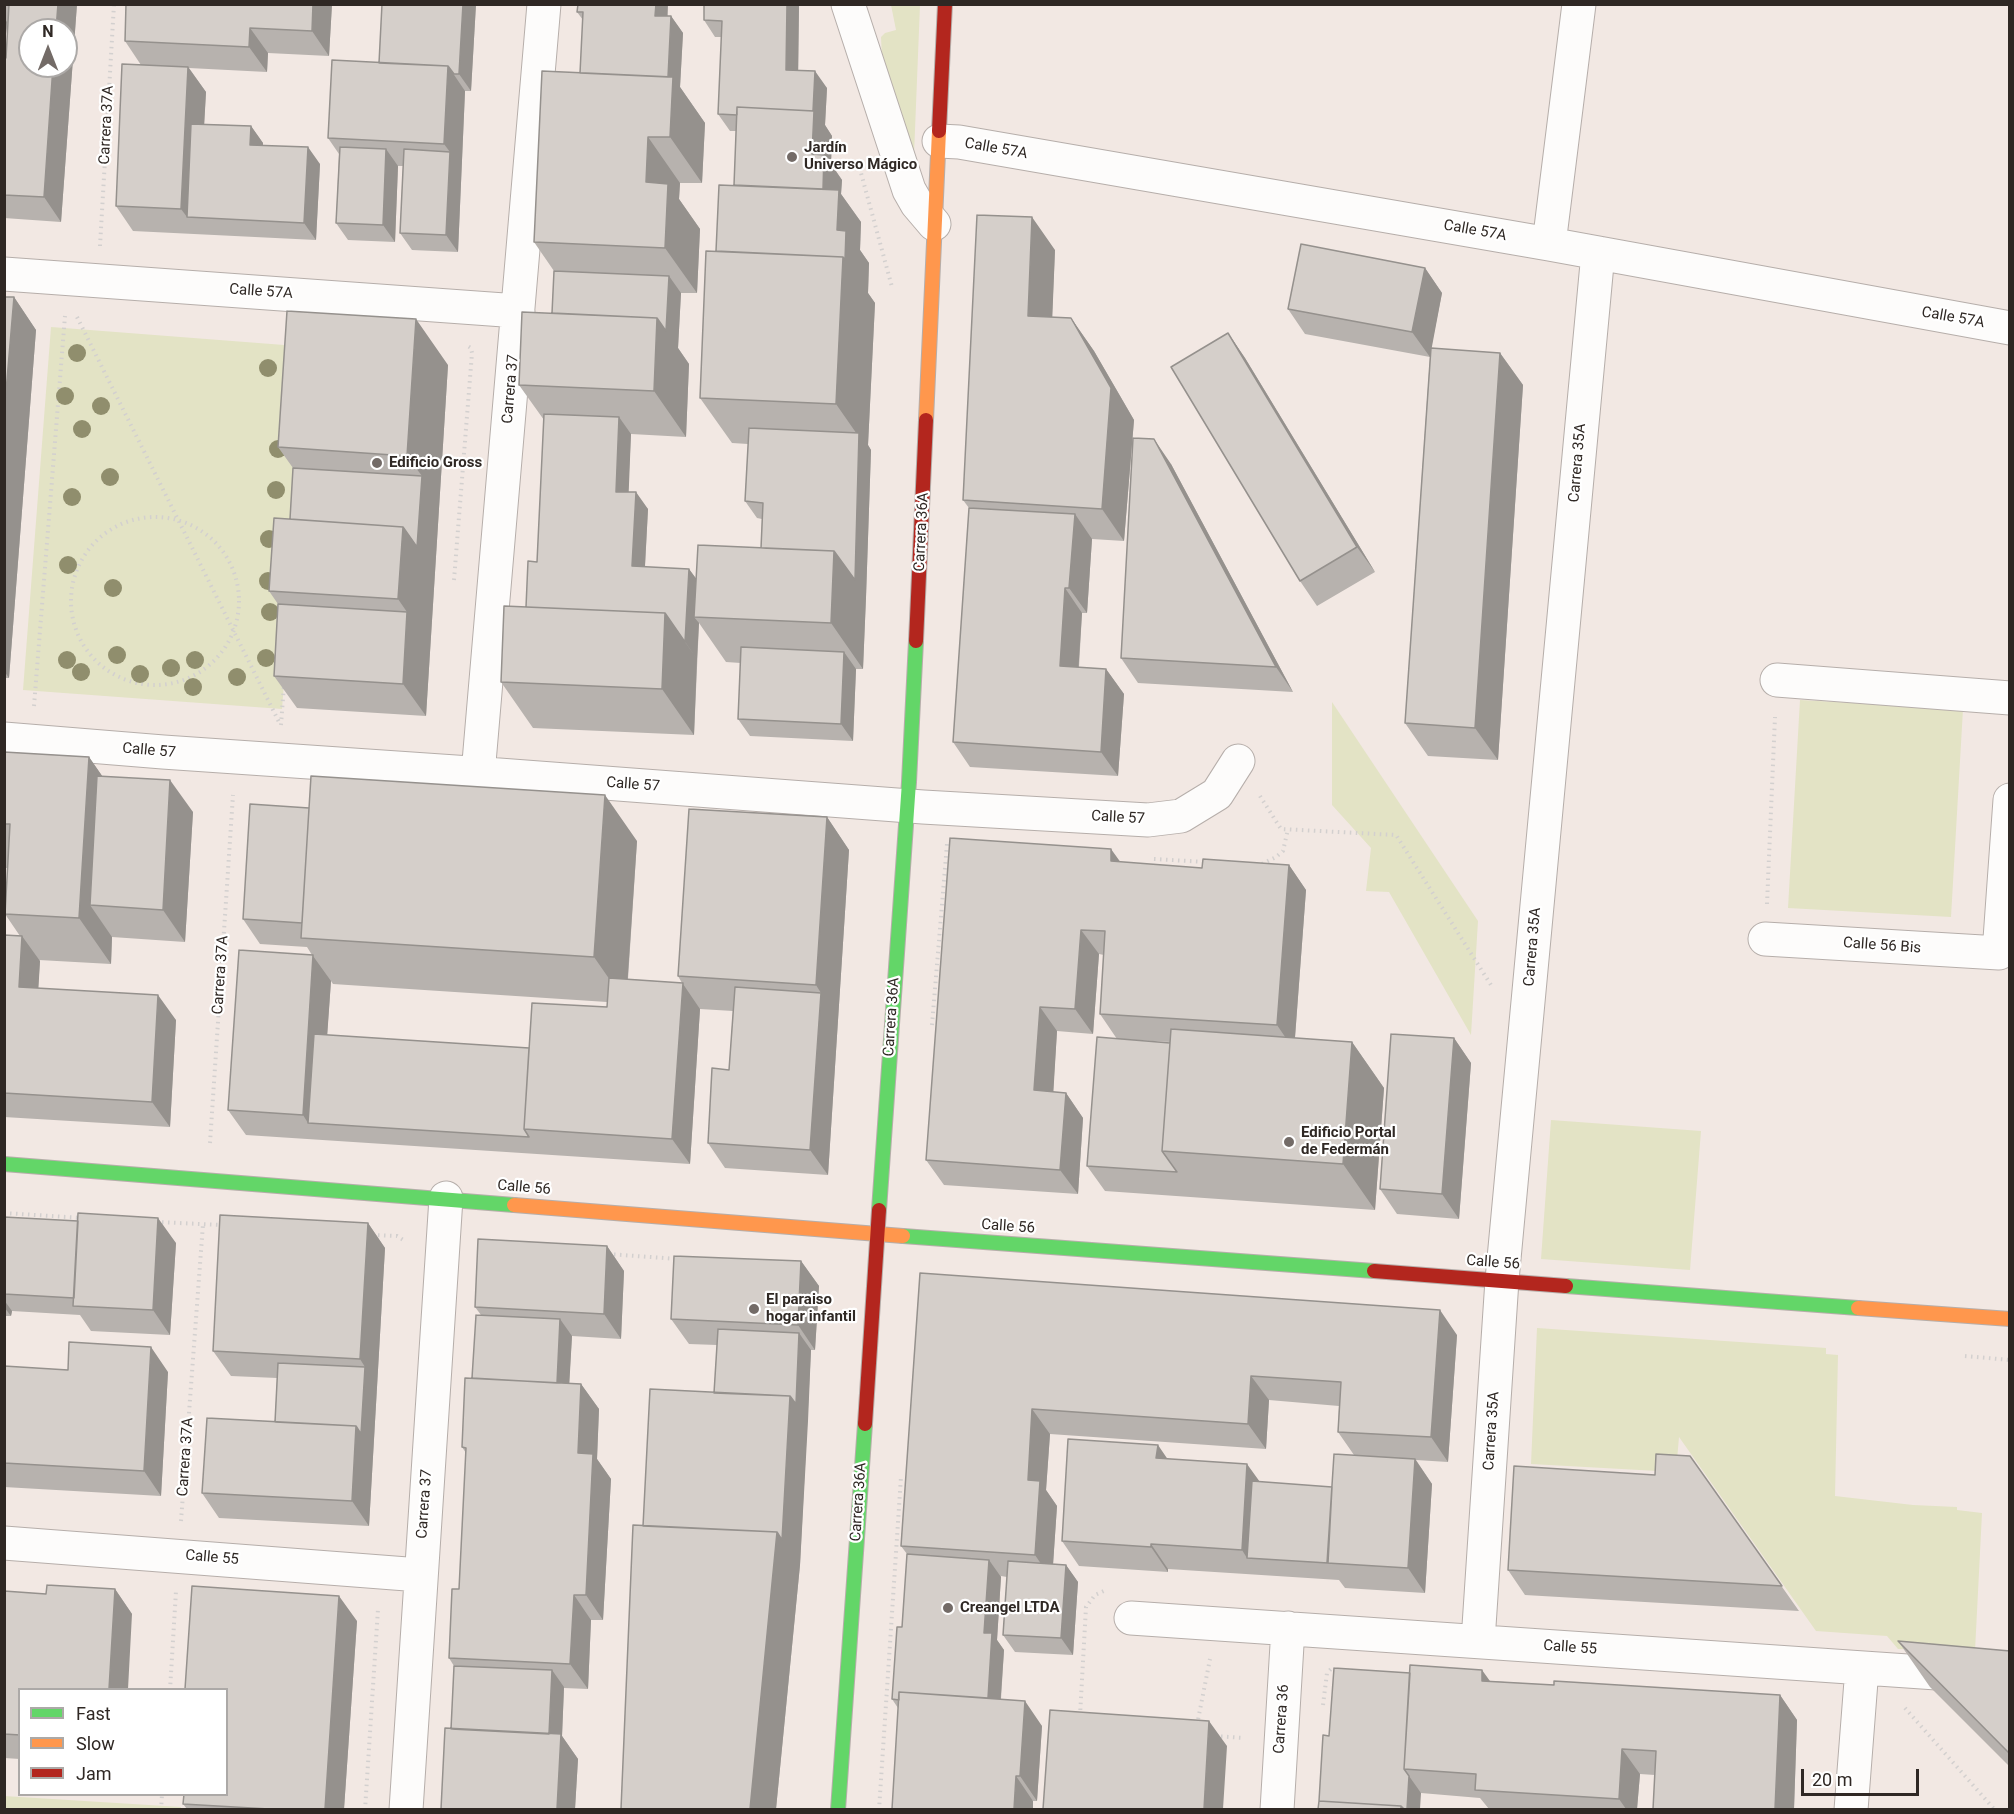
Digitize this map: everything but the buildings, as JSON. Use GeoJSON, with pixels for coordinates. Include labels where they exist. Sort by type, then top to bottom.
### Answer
{"type":"FeatureCollection","features":[{"type":"Feature","properties":{"kind":"street","name":"Carrera 37"},"geometry":{"type":"LineString","coordinates":[[478,774],[544,4]]}},
{"type":"Feature","properties":{"kind":"street"},"geometry":{"type":"LineString","coordinates":[[848,4],[909,190],[917,204],[934,224]]}},
{"type":"Feature","properties":{"kind":"street","name":"Carrera 36A"},"geometry":{"type":"LineString","coordinates":[[838,1809],[907,806],[927,430],[945,4]]}},
{"type":"Feature","properties":{"kind":"street"},"geometry":{"type":"LineString","coordinates":[[1549,244],[1580,4]]}},
{"type":"Feature","properties":{"kind":"street","name":"Calle 57A"},"geometry":{"type":"LineString","coordinates":[[939,141],[959,142],[1549,244],[2010,328]]}},
{"type":"Feature","properties":{"kind":"street","name":"Carrera 35A"},"geometry":{"type":"LineString","coordinates":[[1478,1641],[1502,1281],[1598,253]]}},
{"type":"Feature","properties":{"kind":"street","name":"Calle 57A"},"geometry":{"type":"LineString","coordinates":[[4,274],[518,311]]}},
{"type":"Feature","properties":{"kind":"street"},"geometry":{"type":"LineString","coordinates":[[1777,680],[2010,698]]}},
{"type":"Feature","properties":{"kind":"street","name":"Calle 57"},"geometry":{"type":"LineString","coordinates":[[4,739],[907,806],[1148,819],[1181,816],[1217,794],[1238,761]]}},
{"type":"Feature","properties":{"kind":"street","name":"Calle 56 Bis"},"geometry":{"type":"LineString","coordinates":[[1765,939],[1999,953],[2009,813]]}},
{"type":"Feature","properties":{"kind":"street","name":"Calle 56"},"geometry":{"type":"LineString","coordinates":[[4,1164],[877,1234],[2010,1319]]}},
{"type":"Feature","properties":{"kind":"street","name":"Carrera 37"},"geometry":{"type":"LineString","coordinates":[[406,1809],[446,1198]]}},
{"type":"Feature","properties":{"kind":"street","name":"Calle 55"},"geometry":{"type":"LineString","coordinates":[[4,1543],[420,1575]]}},
{"type":"Feature","properties":{"kind":"street","name":"Calle 55"},"geometry":{"type":"LineString","coordinates":[[1131,1618],[1478,1641],[1861,1680],[2010,1678]]}},
{"type":"Feature","properties":{"kind":"street","name":"Carrera 36"},"geometry":{"type":"LineString","coordinates":[[1276,1809],[1288,1628]]}},
{"type":"Feature","properties":{"kind":"street"},"geometry":{"type":"LineString","coordinates":[[1851,1809],[1861,1680]]}},
{"type":"Feature","properties":{"kind":"path","name":"Carrera 37A"},"geometry":{"type":"LineString","coordinates":[[100,246],[114,4]]}},
{"type":"Feature","properties":{"kind":"path"},"geometry":{"type":"LineString","coordinates":[[857,159],[894,297]]}},
{"type":"Feature","properties":{"kind":"path"},"geometry":{"type":"LineString","coordinates":[[55,315],[88,317]]}},
{"type":"Feature","properties":{"kind":"path"},"geometry":{"type":"LineString","coordinates":[[24,706],[34,707],[65,315]]}},
{"type":"Feature","properties":{"kind":"path"},"geometry":{"type":"LineString","coordinates":[[77,316],[281,726]]}},
{"type":"Feature","properties":{"kind":"path"},"geometry":{"type":"LineString","coordinates":[[454,588],[472,353],[471,348],[460,343]]}},
{"type":"Feature","properties":{"kind":"path"},"geometry":{"type":"LineString","coordinates":[[153,517],[179,522],[197,528],[217,544],[231,565],[239,589],[238,614],[231,638],[216,659],[196,674],[169,684],[152,685],[132,682],[114,674],[98,662],[85,647],[76,630],[72,610],[72,591],[76,571],[99,538],[115,527],[134,520],[153,517]]}},
{"type":"Feature","properties":{"kind":"path"},"geometry":{"type":"LineString","coordinates":[[281,726],[285,678]]}},
{"type":"Feature","properties":{"kind":"path"},"geometry":{"type":"LineString","coordinates":[[1765,939],[1777,680]]}},
{"type":"Feature","properties":{"kind":"path"},"geometry":{"type":"LineString","coordinates":[[269,725],[293,727]]}},
{"type":"Feature","properties":{"kind":"path"},"geometry":{"type":"LineString","coordinates":[[1238,761],[1281,829],[1396,835],[1497,994],[1528,997]]}},
{"type":"Feature","properties":{"kind":"path","name":"Carrera 37A"},"geometry":{"type":"LineString","coordinates":[[210,1143],[232,795],[244,796]]}},
{"type":"Feature","properties":{"kind":"path"},"geometry":{"type":"LineString","coordinates":[[1260,864],[1276,857],[1282,851],[1288,829]]}},
{"type":"Feature","properties":{"kind":"path"},"geometry":{"type":"LineString","coordinates":[[932,1034],[948,843]]}},
{"type":"Feature","properties":{"kind":"path"},"geometry":{"type":"LineString","coordinates":[[1143,859],[1213,862]]}},
{"type":"Feature","properties":{"kind":"path"},"geometry":{"type":"LineString","coordinates":[[4,1213],[86,1218]]}},
{"type":"Feature","properties":{"kind":"path"},"geometry":{"type":"LineString","coordinates":[[145,1221],[226,1225]]}},
{"type":"Feature","properties":{"kind":"path","name":"Carrera 37A"},"geometry":{"type":"LineString","coordinates":[[170,1688],[203,1224]]}},
{"type":"Feature","properties":{"kind":"path"},"geometry":{"type":"LineString","coordinates":[[363,1234],[397,1236],[407,1243],[408,1249]]}},
{"type":"Feature","properties":{"kind":"path"},"geometry":{"type":"LineString","coordinates":[[605,1254],[686,1260]]}},
{"type":"Feature","properties":{"kind":"path"},"geometry":{"type":"LineString","coordinates":[[1965,1356],[2010,1360]]}},
{"type":"Feature","properties":{"kind":"path"},"geometry":{"type":"LineString","coordinates":[[879,1809],[901,1475]]}},
{"type":"Feature","properties":{"kind":"path"},"geometry":{"type":"LineString","coordinates":[[1079,1725],[1086,1607],[1095,1595],[1112,1588]]}},
{"type":"Feature","properties":{"kind":"path"},"geometry":{"type":"LineString","coordinates":[[165,1593],[176,1594]]}},
{"type":"Feature","properties":{"kind":"path"},"geometry":{"type":"LineString","coordinates":[[366,1607],[378,1608],[366,1809]]}},
{"type":"Feature","properties":{"kind":"path"},"geometry":{"type":"LineString","coordinates":[[1195,1734],[1211,1653]]}},
{"type":"Feature","properties":{"kind":"path"},"geometry":{"type":"LineString","coordinates":[[1322,1715],[1327,1673],[1336,1666]]}},
{"type":"Feature","properties":{"kind":"path"},"geometry":{"type":"LineString","coordinates":[[1861,1680],[1893,1695],[1995,1809]]}},
{"type":"Feature","properties":{"kind":"path"},"geometry":{"type":"LineString","coordinates":[[1206,1735],[1251,1739]]}},
{"type":"Feature","properties":{"kind":"green space"},"geometry":{"type":"Polygon","coordinates":[[[891,5],[920,5],[914,155],[882,59],[881,37],[885,33],[896,30],[891,5]]]}},
{"type":"Feature","properties":{"kind":"green space"},"geometry":{"type":"Polygon","coordinates":[[[51,327],[310,347],[282,709],[23,690],[51,327]]]}},
{"type":"Feature","properties":{"kind":"green space"},"geometry":{"type":"Polygon","coordinates":[[[1800,700],[1963,709],[1951,917],[1788,908],[1800,700]]]}},
{"type":"Feature","properties":{"kind":"green space"},"geometry":{"type":"Polygon","coordinates":[[[1332,702],[1478,921],[1471,1035],[1389,892],[1366,891],[1371,848],[1332,805],[1332,702]]]}},
{"type":"Feature","properties":{"kind":"green space"},"geometry":{"type":"Polygon","coordinates":[[[1551,1120],[1701,1131],[1690,1270],[1541,1259],[1551,1120]]]}},
{"type":"Feature","properties":{"kind":"green space"},"geometry":{"type":"Polygon","coordinates":[[[1537,1328],[1826,1348],[1826,1354],[1838,1355],[1835,1496],[1913,1505],[1957,1507],[1957,1510],[1982,1513],[1975,1651],[1898,1649],[1887,1636],[1816,1631],[1679,1437],[1676,1472],[1531,1464],[1537,1328]]]}},
{"type":"Feature","properties":{"kind":"green space"},"geometry":{"type":"Polygon","coordinates":[[[4,1796],[181,1807],[181,1809],[5,1809],[4,1796]]]}},
{"type":"Feature","properties":{"kind":"traffic: fast"},"geometry":{"type":"LineString","coordinates":[[879,1210],[909,782],[916,641]]}},
{"type":"Feature","properties":{"kind":"traffic: fast"},"geometry":{"type":"LineString","coordinates":[[4,1164],[514,1205]]}},
{"type":"Feature","properties":{"kind":"traffic: fast"},"geometry":{"type":"LineString","coordinates":[[903,1236],[1374,1271]]}},
{"type":"Feature","properties":{"kind":"traffic: fast"},"geometry":{"type":"LineString","coordinates":[[1566,1286],[1858,1308]]}},
{"type":"Feature","properties":{"kind":"traffic: fast"},"geometry":{"type":"LineString","coordinates":[[838,1810],[865,1424]]}},
{"type":"Feature","properties":{"kind":"traffic: slow"},"geometry":{"type":"LineString","coordinates":[[926,420],[939,131]]}},
{"type":"Feature","properties":{"kind":"traffic: slow"},"geometry":{"type":"LineString","coordinates":[[514,1205],[903,1236]]}},
{"type":"Feature","properties":{"kind":"traffic: slow"},"geometry":{"type":"LineString","coordinates":[[1858,1308],[2010,1319]]}},
{"type":"Feature","properties":{"kind":"traffic: jam"},"geometry":{"type":"LineString","coordinates":[[939,131],[945,4]]}},
{"type":"Feature","properties":{"kind":"traffic: jam"},"geometry":{"type":"LineString","coordinates":[[916,641],[926,420]]}},
{"type":"Feature","properties":{"kind":"traffic: jam"},"geometry":{"type":"LineString","coordinates":[[865,1424],[879,1210]]}},
{"type":"Feature","properties":{"kind":"traffic: jam"},"geometry":{"type":"LineString","coordinates":[[1374,1271],[1566,1286]]}},
{"type":"Feature","properties":{"kind":"place","name":"Jardín Universo Mágico"},"geometry":{"type":"Point","coordinates":[792,157]}},
{"type":"Feature","properties":{"kind":"place","name":"Edificio Gross"},"geometry":{"type":"Point","coordinates":[377,463]}},
{"type":"Feature","properties":{"kind":"place","name":"Edificio Portal de Federmán"},"geometry":{"type":"Point","coordinates":[1289,1142]}},
{"type":"Feature","properties":{"kind":"place","name":"El paraiso hogar infantil"},"geometry":{"type":"Point","coordinates":[754,1309]}},
{"type":"Feature","properties":{"kind":"place","name":"Creangel LTDA"},"geometry":{"type":"Point","coordinates":[948,1608]}}]}
